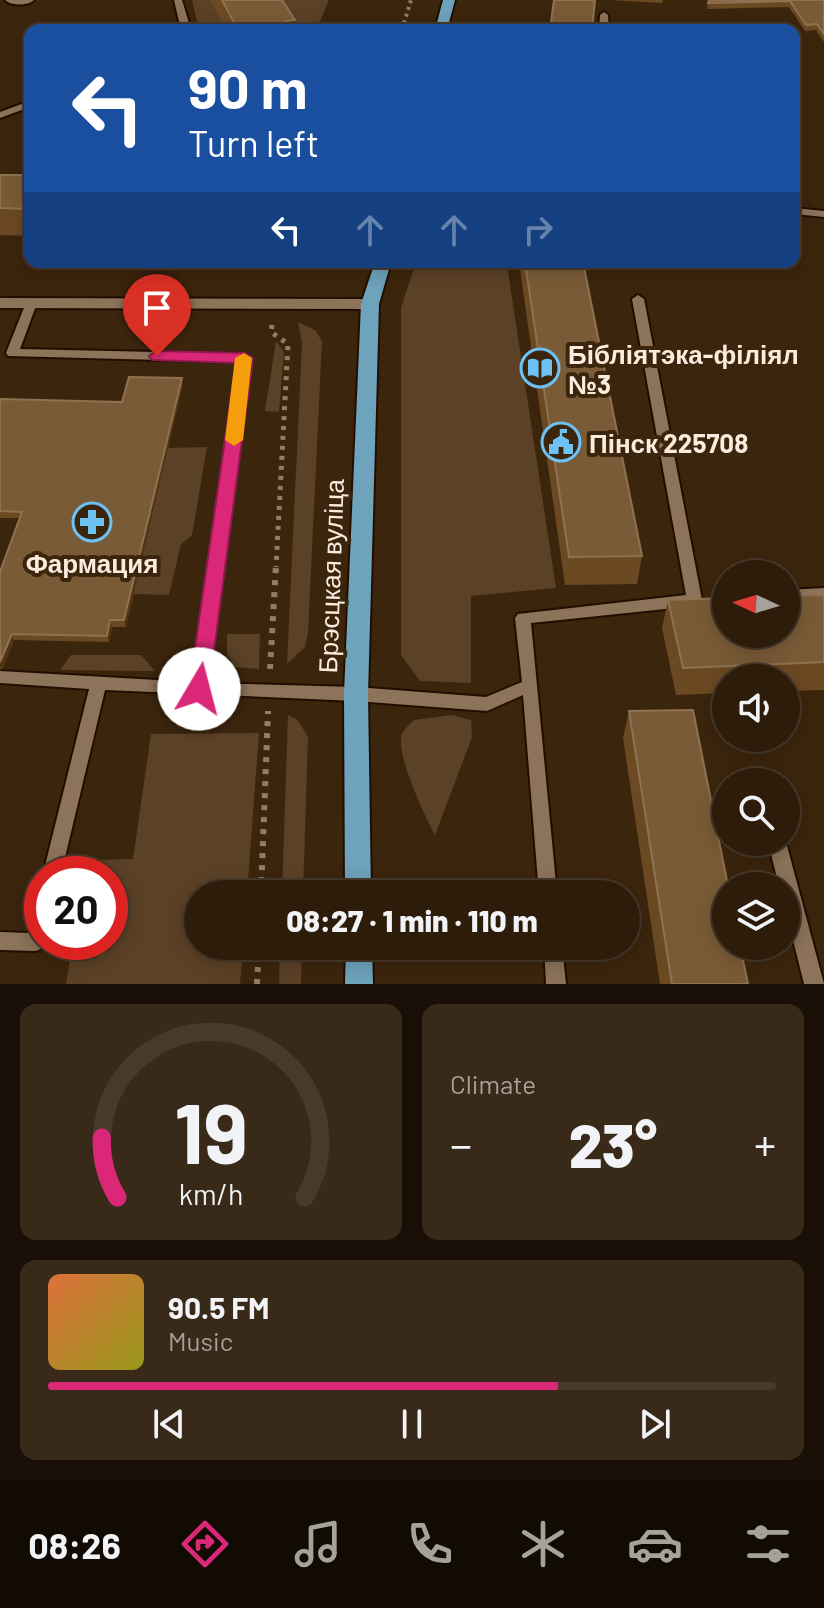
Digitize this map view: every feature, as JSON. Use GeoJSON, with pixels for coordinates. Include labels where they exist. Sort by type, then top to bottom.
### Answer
{"type":"FeatureCollection","features":[{"type":"Feature","properties":{"kind":"main road"},"geometry":{"type":"LineString","coordinates":[[443,24],[449,0]]}},
{"type":"Feature","properties":{"kind":"main road","name":"Брэсцкая вуліца"},"geometry":{"type":"LineString","coordinates":[[358,880],[356,694],[370,304],[381,268]]}},
{"type":"Feature","properties":{"kind":"main road"},"geometry":{"type":"LineString","coordinates":[[359,960],[359,984]]}},
{"type":"Feature","properties":{"kind":"street"},"geometry":{"type":"LineString","coordinates":[[11,0],[28,0]]}},
{"type":"Feature","properties":{"kind":"street"},"geometry":{"type":"LineString","coordinates":[[0,303],[370,304]]}},
{"type":"Feature","properties":{"kind":"lane"},"geometry":{"type":"LineString","coordinates":[[178,0],[184,24]]}},
{"type":"Feature","properties":{"kind":"lane"},"geometry":{"type":"LineString","coordinates":[[604,15],[604,24]]}},
{"type":"Feature","properties":{"kind":"lane"},"geometry":{"type":"LineString","coordinates":[[0,115],[24,106]]}},
{"type":"Feature","properties":{"kind":"lane"},"geometry":{"type":"LineString","coordinates":[[800,212],[824,214]]}},
{"type":"Feature","properties":{"kind":"lane"},"geometry":{"type":"LineString","coordinates":[[638,299],[694,600]]}},
{"type":"Feature","properties":{"kind":"lane"},"geometry":{"type":"LineString","coordinates":[[31,303],[6,353],[245,358],[199,689]]}},
{"type":"Feature","properties":{"kind":"lane"},"geometry":{"type":"LineString","coordinates":[[800,595],[824,594]]}},
{"type":"Feature","properties":{"kind":"lane"},"geometry":{"type":"LineString","coordinates":[[547,880],[523,618],[712,599]]}},
{"type":"Feature","properties":{"kind":"lane"},"geometry":{"type":"LineString","coordinates":[[0,677],[199,689],[356,694],[487,704],[530,685]]}},
{"type":"Feature","properties":{"kind":"lane"},"geometry":{"type":"LineString","coordinates":[[56,856],[99,683]]}},
{"type":"Feature","properties":{"kind":"lane"},"geometry":{"type":"LineString","coordinates":[[781,856],[814,984]]}},
{"type":"Feature","properties":{"kind":"lane"},"geometry":{"type":"LineString","coordinates":[[0,941],[24,942]]}},
{"type":"Feature","properties":{"kind":"lane"},"geometry":{"type":"LineString","coordinates":[[554,960],[556,984]]}},
{"type":"Feature","properties":{"kind":"path"},"geometry":{"type":"LineString","coordinates":[[404,24],[411,0]]}},
{"type":"Feature","properties":{"kind":"path"},"geometry":{"type":"LineString","coordinates":[[262,880],[288,344],[271,332],[276,302]]}},
{"type":"Feature","properties":{"kind":"path"},"geometry":{"type":"LineString","coordinates":[[257,984],[258,960]]}},
{"type":"Feature","properties":{"kind":"shaded area"},"geometry":{"type":"Polygon","coordinates":[[[192,0],[329,0],[319,24],[198,24],[192,0]]]}},
{"type":"Feature","properties":{"kind":"shaded area"},"geometry":{"type":"Polygon","coordinates":[[[418,268],[507,268],[556,588],[471,596],[471,683],[420,681],[401,655],[401,308],[413,271],[418,268]]]}},
{"type":"Feature","properties":{"kind":"shaded area"},"geometry":{"type":"Polygon","coordinates":[[[298,322],[315,330],[322,341],[308,633],[305,647],[287,664],[302,343],[298,322]]]}},
{"type":"Feature","properties":{"kind":"shaded area"},"geometry":{"type":"Polygon","coordinates":[[[276,341],[284,352],[279,412],[265,411],[276,341]]]}},
{"type":"Feature","properties":{"kind":"shaded area"},"geometry":{"type":"Polygon","coordinates":[[[207,447],[192,535],[181,544],[169,595],[133,594],[168,448],[207,447]]]}},
{"type":"Feature","properties":{"kind":"shaded area"},"geometry":{"type":"Polygon","coordinates":[[[227,634],[260,634],[259,669],[235,667],[227,654],[227,634]]]}},
{"type":"Feature","properties":{"kind":"shaded area"},"geometry":{"type":"Polygon","coordinates":[[[71,655],[141,655],[155,671],[60,670],[71,655]]]}},
{"type":"Feature","properties":{"kind":"shaded area"},"geometry":{"type":"Polygon","coordinates":[[[288,715],[298,720],[308,737],[303,880],[282,880],[288,715]]]}},
{"type":"Feature","properties":{"kind":"shaded area"},"geometry":{"type":"Polygon","coordinates":[[[452,715],[471,720],[472,737],[435,835],[407,770],[402,734],[414,720],[452,715]]]}},
{"type":"Feature","properties":{"kind":"shaded area"},"geometry":{"type":"Polygon","coordinates":[[[259,733],[248,880],[184,880],[184,960],[242,960],[240,984],[66,984],[70,960],[128,960],[128,859],[133,859],[151,734],[259,733]]]}},
{"type":"Feature","properties":{"kind":"shaded area"},"geometry":{"type":"Polygon","coordinates":[[[280,960],[302,960],[301,984],[279,984],[280,960]]]}},
{"type":"Feature","properties":{"kind":"building"},"geometry":{"type":"Polygon","coordinates":[[[222,0],[282,0],[295,20],[286,21],[288,24],[235,24],[222,0]]]}},
{"type":"Feature","properties":{"kind":"building"},"geometry":{"type":"Polygon","coordinates":[[[554,0],[595,0],[593,24],[551,24],[554,0]]]}},
{"type":"Feature","properties":{"kind":"building"},"geometry":{"type":"Polygon","coordinates":[[[709,0],[824,0],[824,34],[817,24],[806,25],[790,1],[708,3],[709,0]]]}},
{"type":"Feature","properties":{"kind":"building"},"geometry":{"type":"Polygon","coordinates":[[[0,175],[24,175],[24,209],[0,208],[0,175]]]}},
{"type":"Feature","properties":{"kind":"building"},"geometry":{"type":"Polygon","coordinates":[[[526,268],[584,268],[642,556],[569,557],[526,268]]]}},
{"type":"Feature","properties":{"kind":"building"},"geometry":{"type":"Polygon","coordinates":[[[129,377],[182,378],[124,620],[110,620],[107,636],[12,634],[0,662],[0,569],[22,512],[0,511],[1,399],[122,402],[129,377]]]}},
{"type":"Feature","properties":{"kind":"building"},"geometry":{"type":"Polygon","coordinates":[[[824,595],[824,662],[712,664],[712,667],[683,668],[668,600],[712,598],[712,648],[800,648],[800,596],[824,595]]]}},
{"type":"Feature","properties":{"kind":"building"},"geometry":{"type":"Polygon","coordinates":[[[693,710],[712,806],[712,856],[722,856],[725,872],[712,872],[712,960],[743,960],[748,984],[672,984],[629,711],[693,710]]]}},
{"type":"Feature","properties":{"kind":"slow traffic"},"geometry":{"type":"LineString","coordinates":[[234,440],[244,358]]}},
{"type":"Feature","properties":{"kind":"place","name":"Бібліятэка-філіял №3"},"geometry":{"type":"Point","coordinates":[540,368]}},
{"type":"Feature","properties":{"kind":"place","name":"Пінск 225708"},"geometry":{"type":"Point","coordinates":[561,442]}},
{"type":"Feature","properties":{"kind":"place","name":"Фармация"},"geometry":{"type":"Point","coordinates":[92,522]}},
{"type":"Feature","properties":{"kind":"route"},"geometry":{"type":"LineString","coordinates":[[157,356],[245,358],[199,689]]}}]}
